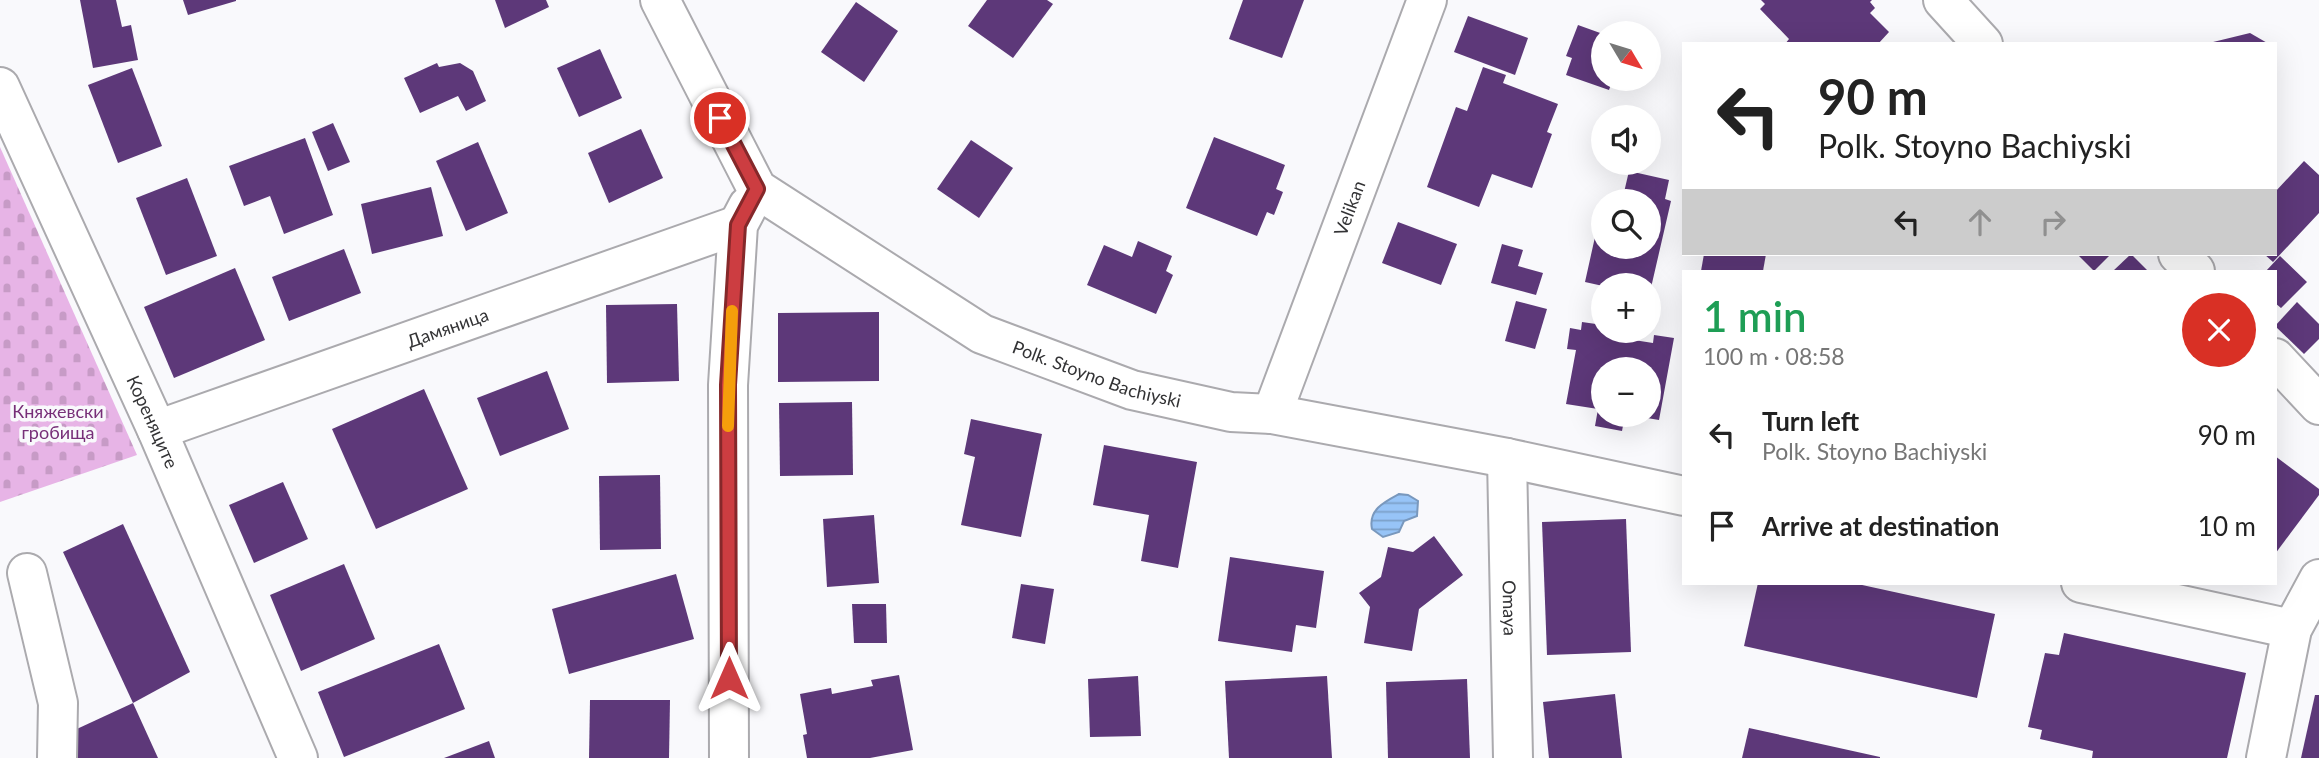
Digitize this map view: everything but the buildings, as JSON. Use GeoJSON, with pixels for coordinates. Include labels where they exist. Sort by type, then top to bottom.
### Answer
{"type":"FeatureCollection","features":[{"type":"Feature","properties":{"kind":"street"},"geometry":{"type":"LineString","coordinates":[[660,0],[757,189],[738,225],[728,385],[729,758]]}},
{"type":"Feature","properties":{"kind":"street","name":"Velikan"},"geometry":{"type":"LineString","coordinates":[[1272,414],[1427,0]]}},
{"type":"Feature","properties":{"kind":"street"},"geometry":{"type":"LineString","coordinates":[[1943,0],[1981,42]]}},
{"type":"Feature","properties":{"kind":"street","name":"Кореняците"},"geometry":{"type":"LineString","coordinates":[[0,87],[157,430],[298,758]]}},
{"type":"Feature","properties":{"kind":"street","name":"Polk. Stoyno Bachiyski"},"geometry":{"type":"LineString","coordinates":[[757,189],[982,334],[1132,390],[1231,412],[1272,414],[1507,458],[1682,496]]}},
{"type":"Feature","properties":{"kind":"street","name":"Дамяница"},"geometry":{"type":"LineString","coordinates":[[157,430],[738,225]]}},
{"type":"Feature","properties":{"kind":"street"},"geometry":{"type":"LineString","coordinates":[[2180,256],[2194,270]]}},
{"type":"Feature","properties":{"kind":"street"},"geometry":{"type":"LineString","coordinates":[[2277,360],[2319,405]]}},
{"type":"Feature","properties":{"kind":"street","name":"Omaya"},"geometry":{"type":"LineString","coordinates":[[1507,458],[1513,758]]}},
{"type":"Feature","properties":{"kind":"street"},"geometry":{"type":"LineString","coordinates":[[27,573],[58,702],[57,758]]}},
{"type":"Feature","properties":{"kind":"street"},"geometry":{"type":"LineString","coordinates":[[2266,758],[2292,629],[2319,579]]}},
{"type":"Feature","properties":{"kind":"street"},"geometry":{"type":"LineString","coordinates":[[2090,585],[2292,629]]}},
{"type":"Feature","properties":{"kind":"green space","name":"Княжевски гробища"},"geometry":{"type":"Polygon","coordinates":[[[0,147],[137,455],[0,502],[0,147]]]}},
{"type":"Feature","properties":{"kind":"water"},"geometry":{"type":"Polygon","coordinates":[[[1399,494],[1408,495],[1418,501],[1417,516],[1404,521],[1399,532],[1383,537],[1372,529],[1372,517],[1383,504],[1399,494]]]}},
{"type":"Feature","properties":{"kind":"slow traffic"},"geometry":{"type":"LineString","coordinates":[[728,426],[732,311]]}},
{"type":"Feature","properties":{"kind":"route"},"geometry":{"type":"LineString","coordinates":[[720,118],[757,189],[738,225],[728,385],[729,678]]}}]}
